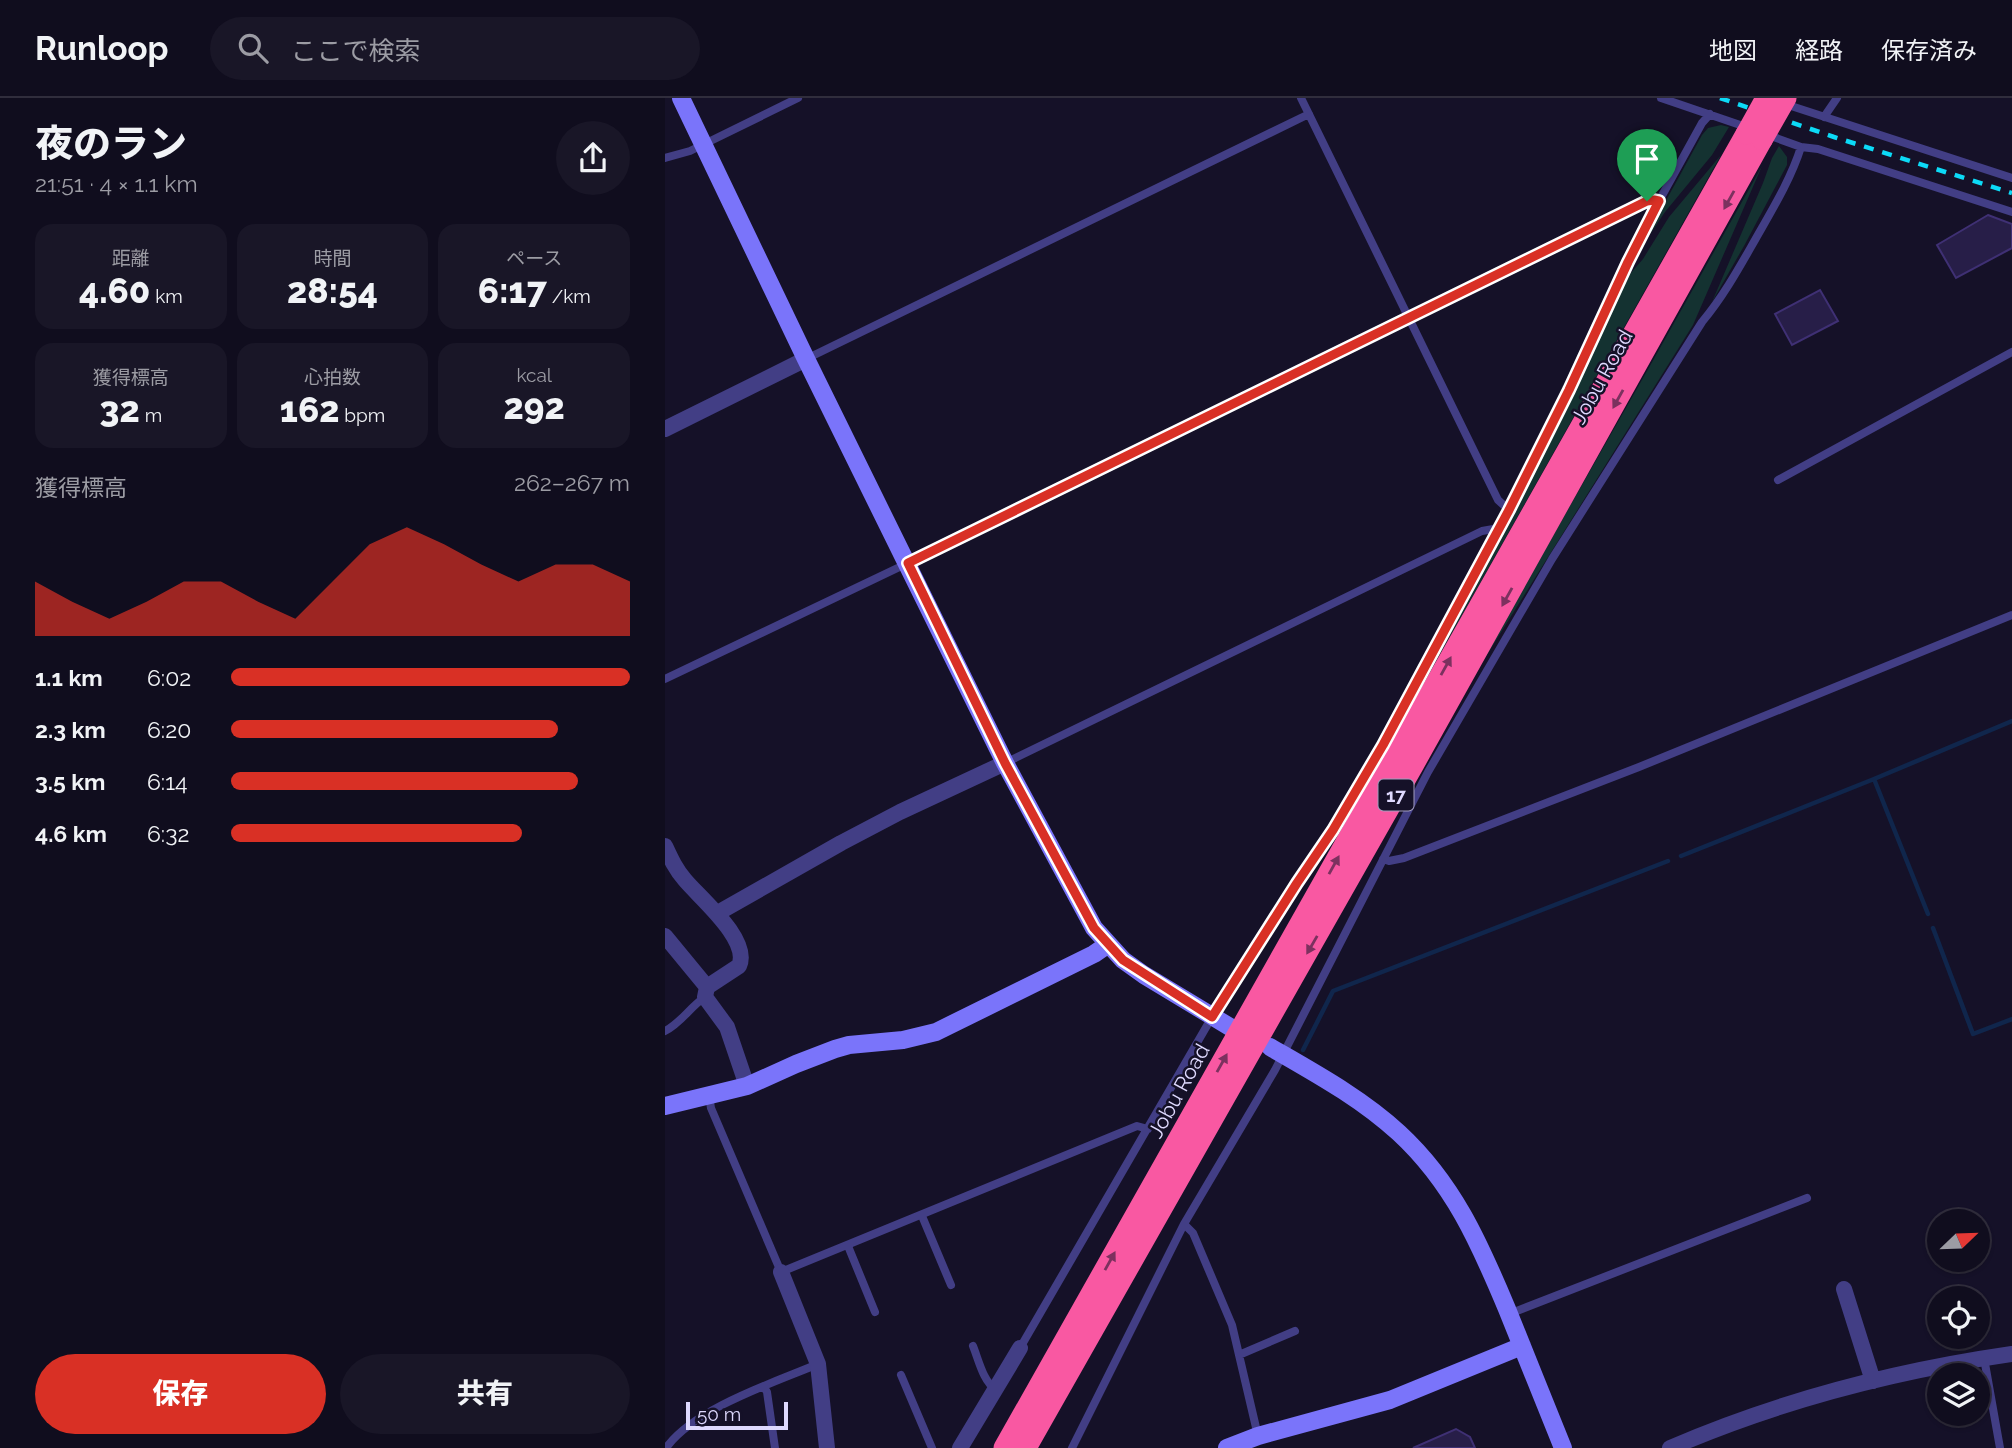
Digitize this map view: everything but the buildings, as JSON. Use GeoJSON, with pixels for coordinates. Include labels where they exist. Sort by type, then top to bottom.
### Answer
{"type":"FeatureCollection","features":[{"type":"Feature","properties":{"kind":"highway","name":"Jobu Road"},"geometry":{"type":"LineString","coordinates":[[1754,137],[1767,98]]}},
{"type":"Feature","properties":{"kind":"highway","name":"Jobu Road"},"geometry":{"type":"LineString","coordinates":[[1026,1448],[1114,1295],[1405,758],[1754,137],[1786,98]]}},
{"type":"Feature","properties":{"kind":"highway","name":"Jobu Road"},"geometry":{"type":"LineString","coordinates":[[1004,1448],[1405,758]]}},
{"type":"Feature","properties":{"kind":"highway"},"geometry":{"type":"LineString","coordinates":[[1042,1448],[1070,1394],[1114,1295]]}},
{"type":"Feature","properties":{"kind":"highway"},"geometry":{"type":"LineString","coordinates":[[991,1448],[1091,1296]]}},
{"type":"Feature","properties":{"kind":"street"},"geometry":{"type":"LineString","coordinates":[[681,98],[1005,763],[1094,928],[1123,960],[1230,1027]]}},
{"type":"Feature","properties":{"kind":"street"},"geometry":{"type":"LineString","coordinates":[[665,429],[806,359]]}},
{"type":"Feature","properties":{"kind":"street"},"geometry":{"type":"LineString","coordinates":[[718,915],[841,843],[1005,763]]}},
{"type":"Feature","properties":{"kind":"street"},"geometry":{"type":"LineString","coordinates":[[666,849],[674,866],[718,915],[736,941],[741,962],[739,966],[706,992]]}},
{"type":"Feature","properties":{"kind":"street"},"geometry":{"type":"LineString","coordinates":[[665,936],[706,992],[727,1027],[747,1086]]}},
{"type":"Feature","properties":{"kind":"street"},"geometry":{"type":"LineString","coordinates":[[665,1106],[747,1086],[796,1064],[849,1045],[903,1040],[936,1032],[1094,954],[1107,945]]}},
{"type":"Feature","properties":{"kind":"street"},"geometry":{"type":"LineString","coordinates":[[1277,1051],[1354,1097],[1377,1114],[1434,1170],[1472,1230],[1563,1448]]}},
{"type":"Feature","properties":{"kind":"street"},"geometry":{"type":"LineString","coordinates":[[781,1272],[818,1364],[827,1448]]}},
{"type":"Feature","properties":{"kind":"street"},"geometry":{"type":"LineString","coordinates":[[1844,1289],[1873,1381]]}},
{"type":"Feature","properties":{"kind":"street"},"geometry":{"type":"LineString","coordinates":[[1227,1448],[1258,1436],[1382,1403],[1522,1346]]}},
{"type":"Feature","properties":{"kind":"street"},"geometry":{"type":"LineString","coordinates":[[960,1448],[1020,1348]]}},
{"type":"Feature","properties":{"kind":"street"},"geometry":{"type":"LineString","coordinates":[[1670,1448],[1765,1411],[1830,1390],[2012,1354]]}},
{"type":"Feature","properties":{"kind":"lane"},"geometry":{"type":"LineString","coordinates":[[665,158],[690,151],[798,98]]}},
{"type":"Feature","properties":{"kind":"lane"},"geometry":{"type":"LineString","coordinates":[[1301,98],[1498,500],[1509,510]]}},
{"type":"Feature","properties":{"kind":"lane"},"geometry":{"type":"LineString","coordinates":[[1661,98],[1801,147],[1818,149],[2012,212]]}},
{"type":"Feature","properties":{"kind":"lane"},"geometry":{"type":"LineString","coordinates":[[1767,98],[2012,178]]}},
{"type":"Feature","properties":{"kind":"lane"},"geometry":{"type":"LineString","coordinates":[[1824,117],[1837,98]]}},
{"type":"Feature","properties":{"kind":"lane"},"geometry":{"type":"LineString","coordinates":[[806,359],[1309,114]]}},
{"type":"Feature","properties":{"kind":"lane"},"geometry":{"type":"LineString","coordinates":[[1072,1448],[1184,1224],[1383,859],[1405,758],[1499,528],[1569,390],[1659,201],[1702,123],[1710,114]]}},
{"type":"Feature","properties":{"kind":"lane"},"geometry":{"type":"LineString","coordinates":[[1020,1348],[1212,1017],[1297,883],[1333,830],[1405,758],[1552,559],[1702,322],[1717,305],[1770,213],[1801,147]]}},
{"type":"Feature","properties":{"kind":"lane"},"geometry":{"type":"LineString","coordinates":[[665,679],[1647,201],[1659,201]]}},
{"type":"Feature","properties":{"kind":"lane"},"geometry":{"type":"LineString","coordinates":[[1778,480],[2012,352]]}},
{"type":"Feature","properties":{"kind":"lane"},"geometry":{"type":"LineString","coordinates":[[1005,763],[1482,531],[1499,528]]}},
{"type":"Feature","properties":{"kind":"lane"},"geometry":{"type":"LineString","coordinates":[[1383,859],[1388,861],[1404,858],[1627,772],[2012,615]]}},
{"type":"Feature","properties":{"kind":"lane"},"geometry":{"type":"LineString","coordinates":[[665,1031],[673,1027],[706,992]]}},
{"type":"Feature","properties":{"kind":"lane"},"geometry":{"type":"LineString","coordinates":[[709,1096],[711,1108],[781,1272],[1137,1126],[1148,1129]]}},
{"type":"Feature","properties":{"kind":"lane"},"geometry":{"type":"LineString","coordinates":[[1509,1314],[1807,1198]]}},
{"type":"Feature","properties":{"kind":"lane"},"geometry":{"type":"LineString","coordinates":[[922,1216],[951,1285]]}},
{"type":"Feature","properties":{"kind":"lane"},"geometry":{"type":"LineString","coordinates":[[1184,1224],[1193,1233],[1229,1315],[1258,1436]]}},
{"type":"Feature","properties":{"kind":"lane"},"geometry":{"type":"LineString","coordinates":[[848,1246],[875,1312]]}},
{"type":"Feature","properties":{"kind":"lane"},"geometry":{"type":"LineString","coordinates":[[1239,1355],[1296,1331]]}},
{"type":"Feature","properties":{"kind":"lane"},"geometry":{"type":"LineString","coordinates":[[973,1346],[986,1379],[996,1390]]}},
{"type":"Feature","properties":{"kind":"lane"},"geometry":{"type":"LineString","coordinates":[[1985,1358],[2000,1448]]}},
{"type":"Feature","properties":{"kind":"lane"},"geometry":{"type":"LineString","coordinates":[[666,1448],[679,1434],[708,1412],[818,1364]]}},
{"type":"Feature","properties":{"kind":"lane"},"geometry":{"type":"LineString","coordinates":[[901,1375],[932,1448]]}},
{"type":"Feature","properties":{"kind":"lane"},"geometry":{"type":"LineString","coordinates":[[764,1387],[775,1448]]}},
{"type":"Feature","properties":{"kind":"green space"},"geometry":{"type":"Polygon","coordinates":[[[1721,125],[1729,127],[1712,155],[1665,212],[1636,255],[1702,135],[1708,128],[1721,125]]]}},
{"type":"Feature","properties":{"kind":"green space"},"geometry":{"type":"Polygon","coordinates":[[[1779,146],[1787,157],[1787,165],[1712,302],[1772,158],[1779,146]]]}},
{"type":"Feature","properties":{"kind":"green space"},"geometry":{"type":"Polygon","coordinates":[[[1721,155],[1437,656],[1501,536],[1630,274],[1643,259],[1669,217],[1721,155]]]}},
{"type":"Feature","properties":{"kind":"green space"},"geometry":{"type":"Polygon","coordinates":[[[1762,166],[1693,325],[1465,690],[1651,364],[1762,166]]]}},
{"type":"Feature","properties":{"kind":"waterway"},"geometry":{"type":"LineString","coordinates":[[1681,856],[2012,721]]}},
{"type":"Feature","properties":{"kind":"waterway"},"geometry":{"type":"LineString","coordinates":[[1874,779],[1928,914]]}},
{"type":"Feature","properties":{"kind":"waterway"},"geometry":{"type":"LineString","coordinates":[[1303,1050],[1333,991],[1668,861]]}},
{"type":"Feature","properties":{"kind":"waterway"},"geometry":{"type":"LineString","coordinates":[[1933,928],[1973,1034],[2012,1019]]}},
{"type":"Feature","properties":{"kind":"railway"},"geometry":{"type":"LineString","coordinates":[[1720,98],[2012,193]]}},
{"type":"Feature","properties":{"kind":"route"},"geometry":{"type":"LineString","coordinates":[[1647,201],[1659,201],[1569,390],[1480,566],[1383,745],[1333,830],[1212,1017],[1123,960],[1094,928],[1005,763],[908,563],[1647,201]]}}]}
